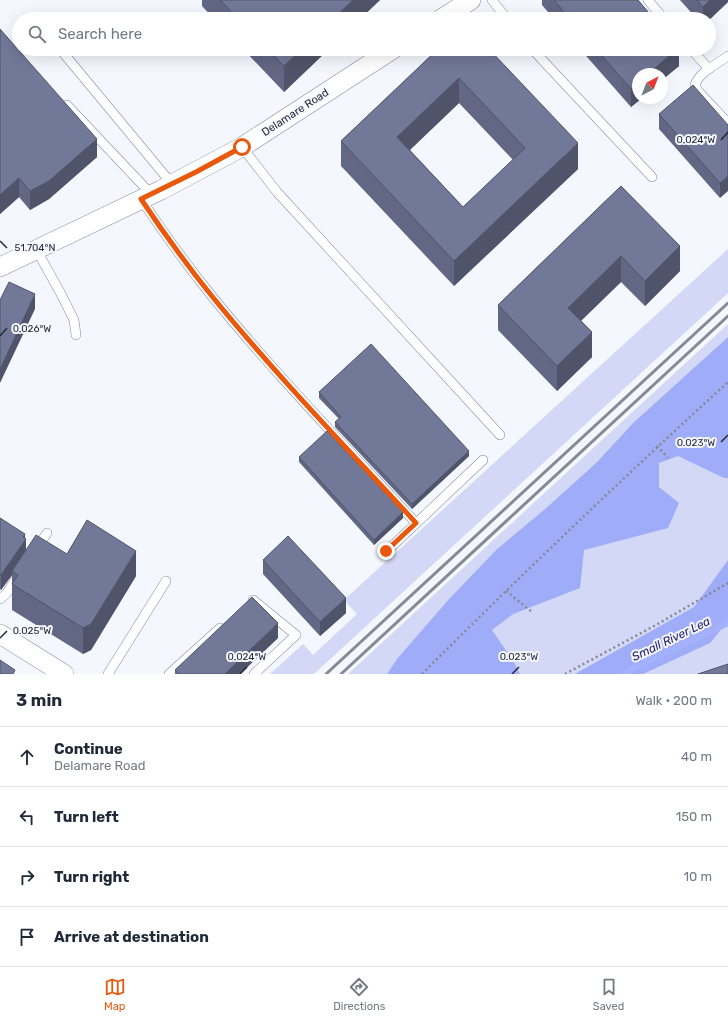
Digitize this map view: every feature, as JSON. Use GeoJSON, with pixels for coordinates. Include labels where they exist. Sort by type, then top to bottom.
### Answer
{"type":"FeatureCollection","features":[{"type":"Feature","properties":{"kind":"street"},"geometry":{"type":"LineString","coordinates":[[452,12],[471,0]]}},
{"type":"Feature","properties":{"kind":"street","name":"Delamare Road"},"geometry":{"type":"LineString","coordinates":[[3,261],[36,249],[146,197],[242,147],[382,56]]}},
{"type":"Feature","properties":{"kind":"street"},"geometry":{"type":"LineString","coordinates":[[0,634],[52,671]]}},
{"type":"Feature","properties":{"kind":"lane"},"geometry":{"type":"LineString","coordinates":[[492,0],[501,12]]}},
{"type":"Feature","properties":{"kind":"lane"},"geometry":{"type":"LineString","coordinates":[[648,0],[658,12]]}},
{"type":"Feature","properties":{"kind":"lane"},"geometry":{"type":"LineString","coordinates":[[66,56],[172,184]]}},
{"type":"Feature","properties":{"kind":"lane"},"geometry":{"type":"LineString","coordinates":[[539,56],[652,177]]}},
{"type":"Feature","properties":{"kind":"lane"},"geometry":{"type":"LineString","coordinates":[[697,56],[709,69]]}},
{"type":"Feature","properties":{"kind":"lane"},"geometry":{"type":"LineString","coordinates":[[728,56],[709,69],[694,85],[728,123]]}},
{"type":"Feature","properties":{"kind":"lane"},"geometry":{"type":"LineString","coordinates":[[62,100],[146,197],[165,234],[215,300],[254,347],[416,523]]}},
{"type":"Feature","properties":{"kind":"lane"},"geometry":{"type":"LineString","coordinates":[[242,147],[277,192],[500,436]]}},
{"type":"Feature","properties":{"kind":"lane"},"geometry":{"type":"LineString","coordinates":[[36,249],[74,320],[76,336]]}},
{"type":"Feature","properties":{"kind":"lane"},"geometry":{"type":"LineString","coordinates":[[386,551],[483,460]]}},
{"type":"Feature","properties":{"kind":"lane"},"geometry":{"type":"LineString","coordinates":[[0,599],[7,593],[47,533]]}},
{"type":"Feature","properties":{"kind":"lane"},"geometry":{"type":"LineString","coordinates":[[108,674],[166,581]]}},
{"type":"Feature","properties":{"kind":"lane"},"geometry":{"type":"LineString","coordinates":[[247,604],[252,599],[296,635],[254,674]]}},
{"type":"Feature","properties":{"kind":"lane"},"geometry":{"type":"LineString","coordinates":[[169,674],[225,624]]}},
{"type":"Feature","properties":{"kind":"path"},"geometry":{"type":"LineString","coordinates":[[422,674],[657,446],[728,382]]}},
{"type":"Feature","properties":{"kind":"path"},"geometry":{"type":"LineString","coordinates":[[657,446],[668,458]]}},
{"type":"Feature","properties":{"kind":"path"},"geometry":{"type":"LineString","coordinates":[[565,674],[656,625],[728,582]]}},
{"type":"Feature","properties":{"kind":"path"},"geometry":{"type":"LineString","coordinates":[[506,591],[532,612]]}},
{"type":"Feature","properties":{"kind":"shaded area"},"geometry":{"type":"Polygon","coordinates":[[[728,249],[728,293],[314,674],[270,674],[303,644],[313,655],[357,614],[344,600],[728,249]]]}},
{"type":"Feature","properties":{"kind":"shaded area"},"geometry":{"type":"Polygon","coordinates":[[[728,324],[728,337],[633,423],[597,462],[545,509],[497,549],[449,599],[387,674],[348,674],[728,324]]]}},
{"type":"Feature","properties":{"kind":"shaded area"},"geometry":{"type":"Polygon","coordinates":[[[728,337],[728,478],[724,478],[678,456],[659,463],[659,487],[679,503],[668,528],[584,550],[580,588],[513,614],[492,630],[514,662],[520,674],[387,674],[397,659],[449,599],[497,549],[545,509],[597,462],[633,423],[728,337]]]}},
{"type":"Feature","properties":{"kind":"shaded area"},"geometry":{"type":"Polygon","coordinates":[[[728,368],[728,674],[395,674],[728,368]]]}},
{"type":"Feature","properties":{"kind":"shaded area"},"geometry":{"type":"Polygon","coordinates":[[[728,560],[728,621],[710,643],[643,674],[575,674],[694,607],[728,560]]]}},
{"type":"Feature","properties":{"kind":"building"},"geometry":{"type":"Polygon","coordinates":[[[220,0],[353,0],[340,12],[231,12],[220,0]]]}},
{"type":"Feature","properties":{"kind":"building"},"geometry":{"type":"Polygon","coordinates":[[[554,0],[638,0],[648,12],[564,12],[554,0]]]}},
{"type":"Feature","properties":{"kind":"building"},"geometry":{"type":"Polygon","coordinates":[[[697,0],[710,0],[703,7],[697,0]]]}},
{"type":"Feature","properties":{"kind":"building"},"geometry":{"type":"Polygon","coordinates":[[[0,29],[12,43],[12,56],[24,56],[97,139],[49,181],[30,191],[19,178],[0,195],[0,29]]]}},
{"type":"Feature","properties":{"kind":"building"},"geometry":{"type":"Polygon","coordinates":[[[274,56],[295,56],[284,66],[274,56]]]}},
{"type":"Feature","properties":{"kind":"building"},"geometry":{"type":"Polygon","coordinates":[[[431,56],[496,56],[578,143],[454,261],[341,141],[431,56]],[[459,78],[397,137],[463,207],[525,148],[459,78]]]}},
{"type":"Feature","properties":{"kind":"building"},"geometry":{"type":"Polygon","coordinates":[[[602,56],[669,56],[655,68],[632,68],[631,89],[602,56]]]}},
{"type":"Feature","properties":{"kind":"building"},"geometry":{"type":"Polygon","coordinates":[[[693,85],[728,125],[728,176],[720,183],[659,114],[693,85]]]}},
{"type":"Feature","properties":{"kind":"building"},"geometry":{"type":"Polygon","coordinates":[[[621,186],[680,246],[645,281],[621,256],[568,308],[592,332],[557,366],[498,305],[621,186]]]}},
{"type":"Feature","properties":{"kind":"building"},"geometry":{"type":"Polygon","coordinates":[[[9,282],[35,294],[0,369],[0,300],[9,282]]]}},
{"type":"Feature","properties":{"kind":"building"},"geometry":{"type":"Polygon","coordinates":[[[371,344],[469,451],[412,504],[335,422],[341,417],[319,392],[371,344]]]}},
{"type":"Feature","properties":{"kind":"building"},"geometry":{"type":"Polygon","coordinates":[[[327,431],[403,512],[374,540],[299,457],[327,431]]]}},
{"type":"Feature","properties":{"kind":"building"},"geometry":{"type":"Polygon","coordinates":[[[0,518],[25,534],[23,537],[26,539],[1,575],[0,574],[0,518]]]}},
{"type":"Feature","properties":{"kind":"building"},"geometry":{"type":"Polygon","coordinates":[[[87,520],[136,551],[91,624],[83,628],[12,584],[18,575],[12,571],[36,535],[67,554],[87,520]]]}},
{"type":"Feature","properties":{"kind":"building"},"geometry":{"type":"Polygon","coordinates":[[[288,536],[346,598],[320,622],[263,560],[288,536]]]}},
{"type":"Feature","properties":{"kind":"building"},"geometry":{"type":"Polygon","coordinates":[[[252,597],[278,623],[225,674],[179,674],[175,670],[252,597]]]}},
{"type":"Feature","properties":{"kind":"building"},"geometry":{"type":"Polygon","coordinates":[[[0,660],[15,670],[13,674],[0,674],[0,660]]]}},
{"type":"Feature","properties":{"kind":"building"},"geometry":{"type":"Polygon","coordinates":[[[728,664],[728,674],[698,674],[728,664]]]}},
{"type":"Feature","properties":{"kind":"waterway","name":"Small River Lea"},"geometry":{"type":"LineString","coordinates":[[623,674],[728,623]]}},
{"type":"Feature","properties":{"kind":"railway"},"geometry":{"type":"LineString","coordinates":[[326,674],[728,303]]}},
{"type":"Feature","properties":{"kind":"railway"},"geometry":{"type":"LineString","coordinates":[[341,674],[728,316]]}},
{"type":"Feature","properties":{"kind":"route"},"geometry":{"type":"LineString","coordinates":[[242,147],[141,199],[210,294],[254,347],[416,523],[386,551]]}}]}
